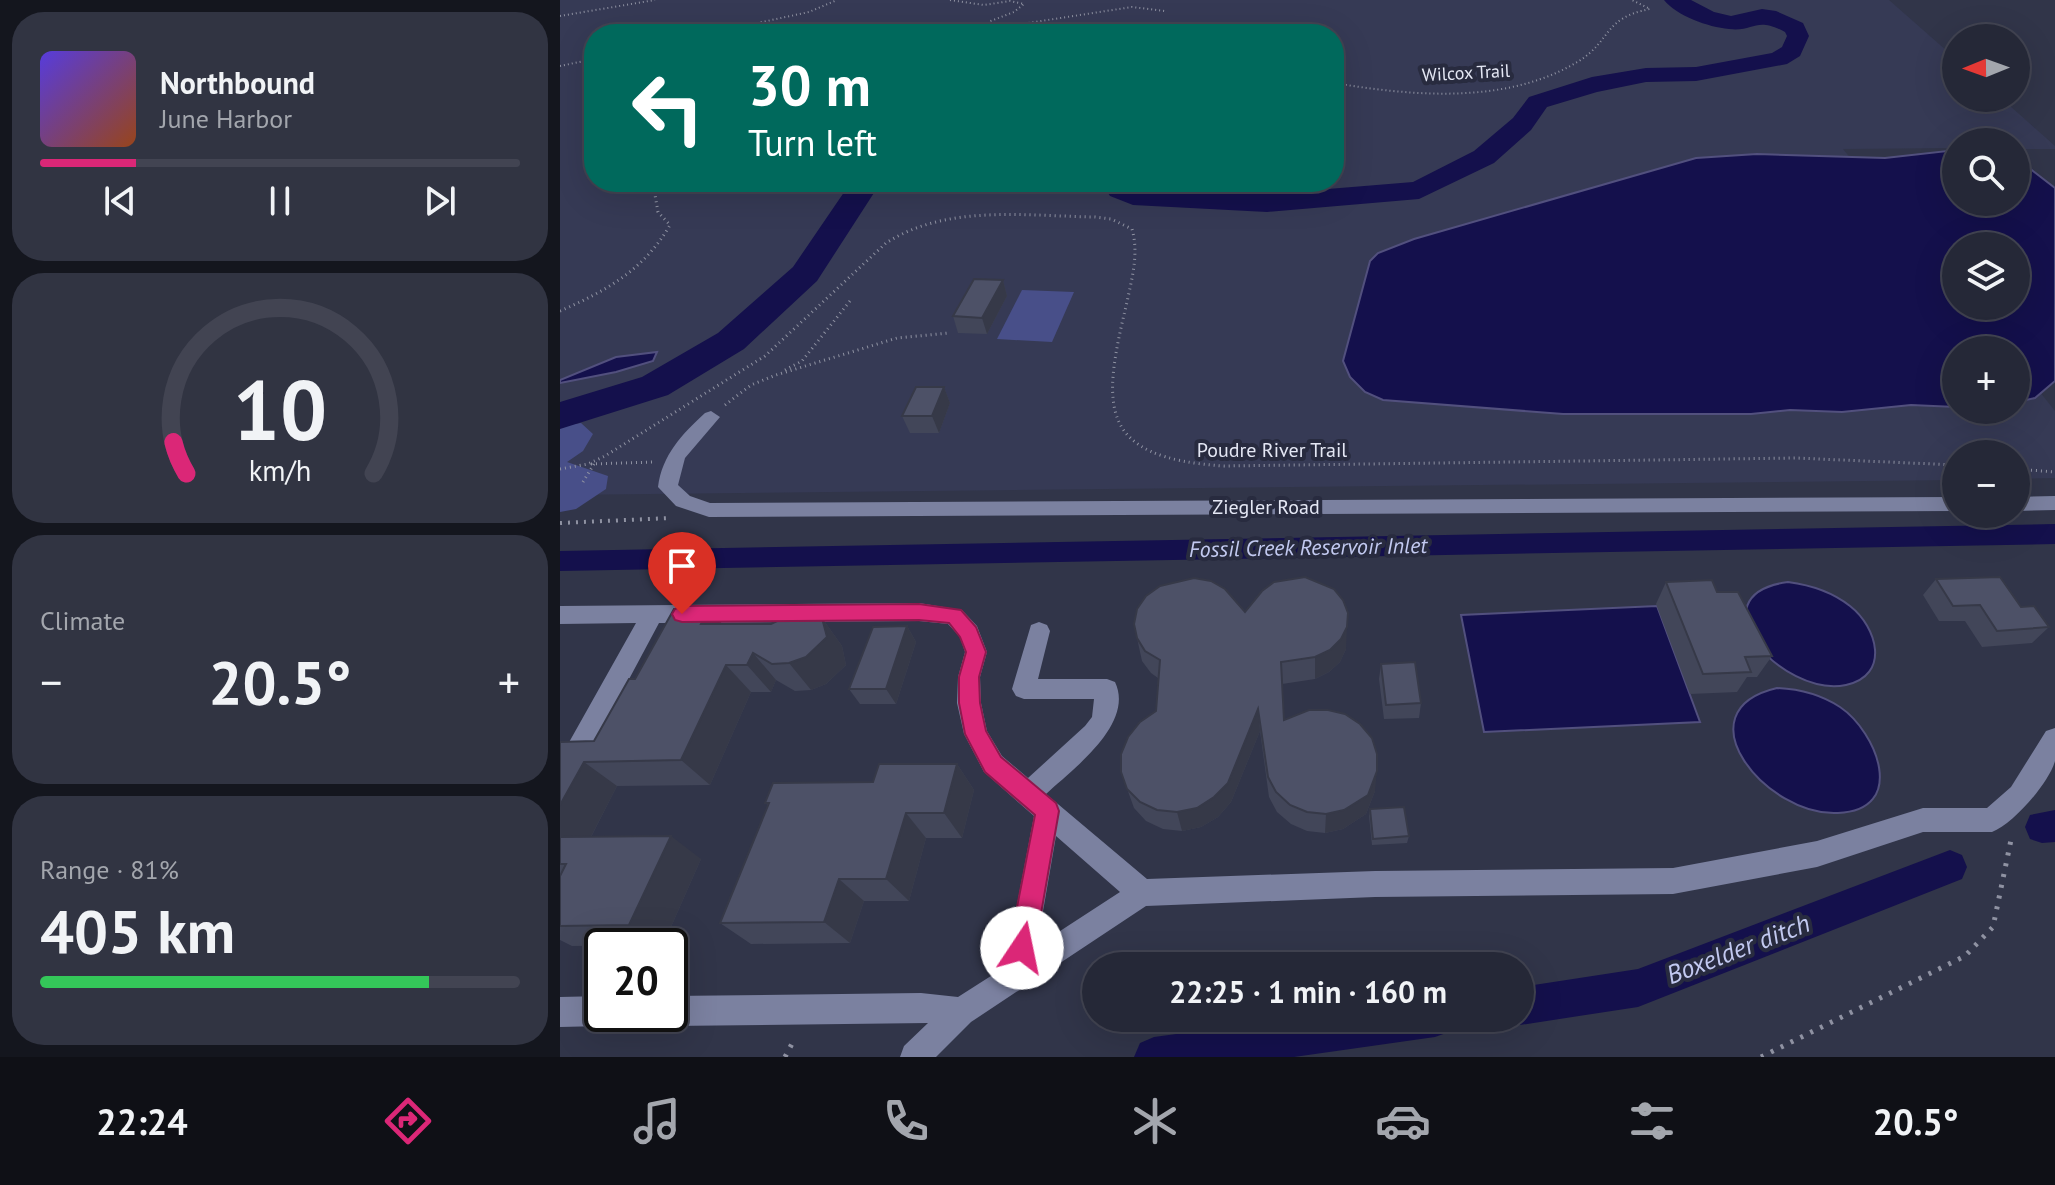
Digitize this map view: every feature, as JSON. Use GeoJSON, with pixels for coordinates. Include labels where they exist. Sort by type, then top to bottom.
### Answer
{"type":"FeatureCollection","features":[{"type":"Feature","properties":{"kind":"street"},"geometry":{"type":"LineString","coordinates":[[672,462],[680,449],[711,417]]}},
{"type":"Feature","properties":{"kind":"street","name":"Ziegler Road"},"geometry":{"type":"LineString","coordinates":[[672,462],[668,470],[668,487],[683,501],[709,510],[1942,504]]}},
{"type":"Feature","properties":{"kind":"street"},"geometry":{"type":"LineString","coordinates":[[2030,504],[2055,503]]}},
{"type":"Feature","properties":{"kind":"street"},"geometry":{"type":"LineString","coordinates":[[560,615],[919,612],[954,616],[969,632],[976,652],[969,677],[969,703],[976,734],[993,764],[1142,893]]}},
{"type":"Feature","properties":{"kind":"street"},"geometry":{"type":"LineString","coordinates":[[572,761],[652,615]]}},
{"type":"Feature","properties":{"kind":"street"},"geometry":{"type":"LineString","coordinates":[[1017,976],[1038,803],[1103,720],[1107,689],[1024,689],[1039,631]]}},
{"type":"Feature","properties":{"kind":"street"},"geometry":{"type":"LineString","coordinates":[[915,1057],[961,1012],[1142,893],[1375,884],[1673,881],[1817,854],[1923,820],[1992,820],[2020,795],[2055,739]]}},
{"type":"Feature","properties":{"kind":"street"},"geometry":{"type":"LineString","coordinates":[[688,1011],[921,1008],[961,1012]]}},
{"type":"Feature","properties":{"kind":"street"},"geometry":{"type":"LineString","coordinates":[[560,1012],[584,1011]]}},
{"type":"Feature","properties":{"kind":"path"},"geometry":{"type":"LineString","coordinates":[[560,16],[655,0]]}},
{"type":"Feature","properties":{"kind":"path"},"geometry":{"type":"LineString","coordinates":[[753,24],[809,12],[837,0]]}},
{"type":"Feature","properties":{"kind":"path"},"geometry":{"type":"LineString","coordinates":[[950,0],[984,5],[1010,1],[1024,4],[1023,8],[988,24]]}},
{"type":"Feature","properties":{"kind":"path","name":"Wilcox Trail"},"geometry":{"type":"LineString","coordinates":[[1344,84],[1396,90],[1461,90],[1506,87],[1540,80],[1567,68],[1593,49],[1603,33],[1620,17],[1650,9],[1632,0]]}},
{"type":"Feature","properties":{"kind":"path"},"geometry":{"type":"LineString","coordinates":[[1022,24],[1132,7],[1165,11]]}},
{"type":"Feature","properties":{"kind":"path"},"geometry":{"type":"LineString","coordinates":[[560,66],[584,61]]}},
{"type":"Feature","properties":{"kind":"path"},"geometry":{"type":"LineString","coordinates":[[560,311],[599,294],[636,272],[651,256],[670,225],[658,212],[655,192]]}},
{"type":"Feature","properties":{"kind":"path","name":"Poudre River Trail"},"geometry":{"type":"LineString","coordinates":[[560,469],[591,464],[765,356],[892,238],[926,222],[974,216],[1095,217],[1111,219],[1132,229],[1136,242],[1135,261],[1112,377],[1112,408],[1128,433],[1143,446],[1169,459],[1224,466],[1796,458],[1942,464]]}},
{"type":"Feature","properties":{"kind":"path"},"geometry":{"type":"LineString","coordinates":[[776,375],[802,361],[850,301]]}},
{"type":"Feature","properties":{"kind":"path"},"geometry":{"type":"LineString","coordinates":[[711,417],[751,385],[776,375],[897,338],[949,333]]}},
{"type":"Feature","properties":{"kind":"path"},"geometry":{"type":"LineString","coordinates":[[583,482],[591,464],[672,462]]}},
{"type":"Feature","properties":{"kind":"path"},"geometry":{"type":"LineString","coordinates":[[2030,470],[2055,472]]}},
{"type":"Feature","properties":{"kind":"path"},"geometry":{"type":"LineString","coordinates":[[560,523],[663,520],[709,510]]}},
{"type":"Feature","properties":{"kind":"path"},"geometry":{"type":"LineString","coordinates":[[1761,1057],[1965,956],[1993,927],[2020,795]]}},
{"type":"Feature","properties":{"kind":"path"},"geometry":{"type":"LineString","coordinates":[[785,1057],[798,1032]]}},
{"type":"Feature","properties":{"kind":"shaded area"},"geometry":{"type":"Polygon","coordinates":[[[560,0],[1889,0],[1942,47],[1942,112],[2017,112],[2055,146],[2055,149],[2030,149],[2030,128],[1942,128],[1942,148],[1843,149],[1942,271],[1942,320],[1956,320],[1956,336],[1942,336],[1942,424],[2030,424],[2030,380],[2055,411],[2055,478],[2030,479],[2030,440],[1942,440],[1942,480],[560,495],[560,0]]]}},
{"type":"Feature","properties":{"kind":"shaded area"},"geometry":{"type":"Polygon","coordinates":[[[1942,152],[1942,216],[2030,216],[2030,169],[2055,188],[2055,381],[2030,399],[2030,336],[1942,336],[1942,406],[1911,405],[1842,412],[1790,410],[1751,414],[1563,414],[1383,400],[1365,392],[1350,377],[1343,361],[1370,261],[1378,253],[1414,239],[1696,158],[1757,154],[1885,158],[1942,152]]]}},
{"type":"Feature","properties":{"kind":"shaded area"},"geometry":{"type":"Polygon","coordinates":[[[1022,290],[1074,292],[1052,342],[997,339],[1022,290]]]}},
{"type":"Feature","properties":{"kind":"shaded area"},"geometry":{"type":"Polygon","coordinates":[[[657,352],[653,361],[560,383],[560,380],[616,357],[657,352]]]}},
{"type":"Feature","properties":{"kind":"shaded area"},"geometry":{"type":"Polygon","coordinates":[[[581,423],[593,434],[583,451],[567,462],[608,476],[606,489],[576,509],[560,512],[560,426],[581,423]]]}},
{"type":"Feature","properties":{"kind":"shaded area"},"geometry":{"type":"Polygon","coordinates":[[[1788,582],[1828,593],[1859,615],[1867,626],[1875,650],[1869,671],[1860,680],[1846,685],[1821,685],[1796,676],[1774,662],[1757,643],[1747,624],[1747,605],[1760,591],[1788,582]]]}},
{"type":"Feature","properties":{"kind":"shaded area"},"geometry":{"type":"Polygon","coordinates":[[[1657,606],[1700,722],[1484,732],[1461,615],[1657,606]]]}},
{"type":"Feature","properties":{"kind":"shaded area"},"geometry":{"type":"Polygon","coordinates":[[[1777,688],[1802,691],[1832,702],[1853,719],[1865,734],[1879,768],[1879,785],[1873,799],[1860,809],[1838,813],[1811,810],[1785,798],[1762,781],[1744,761],[1735,739],[1735,718],[1749,700],[1777,688]]]}},
{"type":"Feature","properties":{"kind":"building"},"geometry":{"type":"Polygon","coordinates":[[[974,279],[1003,280],[982,318],[953,316],[974,279]]]}},
{"type":"Feature","properties":{"kind":"building"},"geometry":{"type":"Polygon","coordinates":[[[916,387],[944,387],[932,416],[902,416],[916,387]]]}},
{"type":"Feature","properties":{"kind":"building"},"geometry":{"type":"Polygon","coordinates":[[[1305,577],[1334,589],[1348,613],[1347,627],[1330,650],[1315,657],[1281,662],[1284,720],[1309,710],[1328,710],[1345,714],[1360,724],[1372,738],[1377,754],[1377,771],[1368,795],[1344,810],[1326,814],[1307,812],[1290,805],[1276,792],[1268,777],[1258,709],[1228,783],[1214,797],[1197,808],[1177,812],[1157,810],[1140,802],[1127,789],[1121,772],[1121,754],[1128,737],[1140,722],[1156,711],[1160,660],[1145,651],[1137,638],[1134,624],[1137,609],[1146,596],[1160,586],[1194,578],[1211,581],[1225,589],[1245,612],[1274,582],[1305,577]]]}},
{"type":"Feature","properties":{"kind":"building"},"geometry":{"type":"Polygon","coordinates":[[[2000,577],[2021,607],[2034,606],[2049,627],[1997,631],[1980,605],[1953,606],[1936,579],[2000,577]]]}},
{"type":"Feature","properties":{"kind":"building"},"geometry":{"type":"Polygon","coordinates":[[[1712,580],[1717,592],[1738,592],[1772,656],[1745,657],[1751,672],[1703,674],[1666,582],[1712,580]]]}},
{"type":"Feature","properties":{"kind":"building"},"geometry":{"type":"Polygon","coordinates":[[[674,609],[709,609],[701,624],[771,624],[796,612],[810,612],[822,618],[827,637],[806,657],[789,663],[772,664],[753,653],[747,665],[726,665],[681,760],[584,762],[560,805],[560,742],[594,741],[629,679],[635,679],[674,609]]]}},
{"type":"Feature","properties":{"kind":"building"},"geometry":{"type":"Polygon","coordinates":[[[907,626],[886,689],[849,689],[873,627],[907,626]]]}},
{"type":"Feature","properties":{"kind":"building"},"geometry":{"type":"Polygon","coordinates":[[[1415,662],[1421,703],[1386,705],[1381,664],[1415,662]]]}},
{"type":"Feature","properties":{"kind":"building"},"geometry":{"type":"Polygon","coordinates":[[[879,764],[957,764],[944,813],[906,813],[886,879],[839,879],[824,922],[720,923],[769,803],[765,803],[773,783],[873,782],[879,764]]]}},
{"type":"Feature","properties":{"kind":"building"},"geometry":{"type":"Polygon","coordinates":[[[1404,807],[1409,836],[1373,839],[1370,809],[1404,807]]]}},
{"type":"Feature","properties":{"kind":"building"},"geometry":{"type":"Polygon","coordinates":[[[671,836],[629,925],[560,926],[560,876],[566,864],[560,864],[560,837],[671,836]]]}},
{"type":"Feature","properties":{"kind":"waterway"},"geometry":{"type":"LineString","coordinates":[[1124,192],[1133,196],[1267,203],[1419,190],[1484,157],[1522,124],[1538,102],[1592,85],[1646,75],[1696,74],[1779,59],[1792,51],[1798,36],[1795,28],[1776,18],[1762,16],[1731,23],[1706,17],[1675,0]]}},
{"type":"Feature","properties":{"kind":"waterway"},"geometry":{"type":"LineString","coordinates":[[560,416],[655,386],[731,341],[805,274],[859,192]]}},
{"type":"Feature","properties":{"kind":"waterway","name":"Fossil Creek Reservoir Inlet"},"geometry":{"type":"LineString","coordinates":[[560,561],[2055,534]]}},
{"type":"Feature","properties":{"kind":"waterway","name":"Boxelder ditch"},"geometry":{"type":"LineString","coordinates":[[2042,827],[2055,826]]}},
{"type":"Feature","properties":{"kind":"waterway","name":"Boxelder ditch"},"geometry":{"type":"LineString","coordinates":[[1534,1004],[1638,988],[1950,867]]}},
{"type":"Feature","properties":{"kind":"waterway","name":"Boxelder ditch"},"geometry":{"type":"LineString","coordinates":[[1154,1057],[1334,1032]]}},
{"type":"Feature","properties":{"kind":"route"},"geometry":{"type":"LineString","coordinates":[[682,614],[919,612],[954,616],[969,632],[976,652],[969,677],[969,703],[976,734],[993,764],[1048,811],[1022,948]]}}]}
